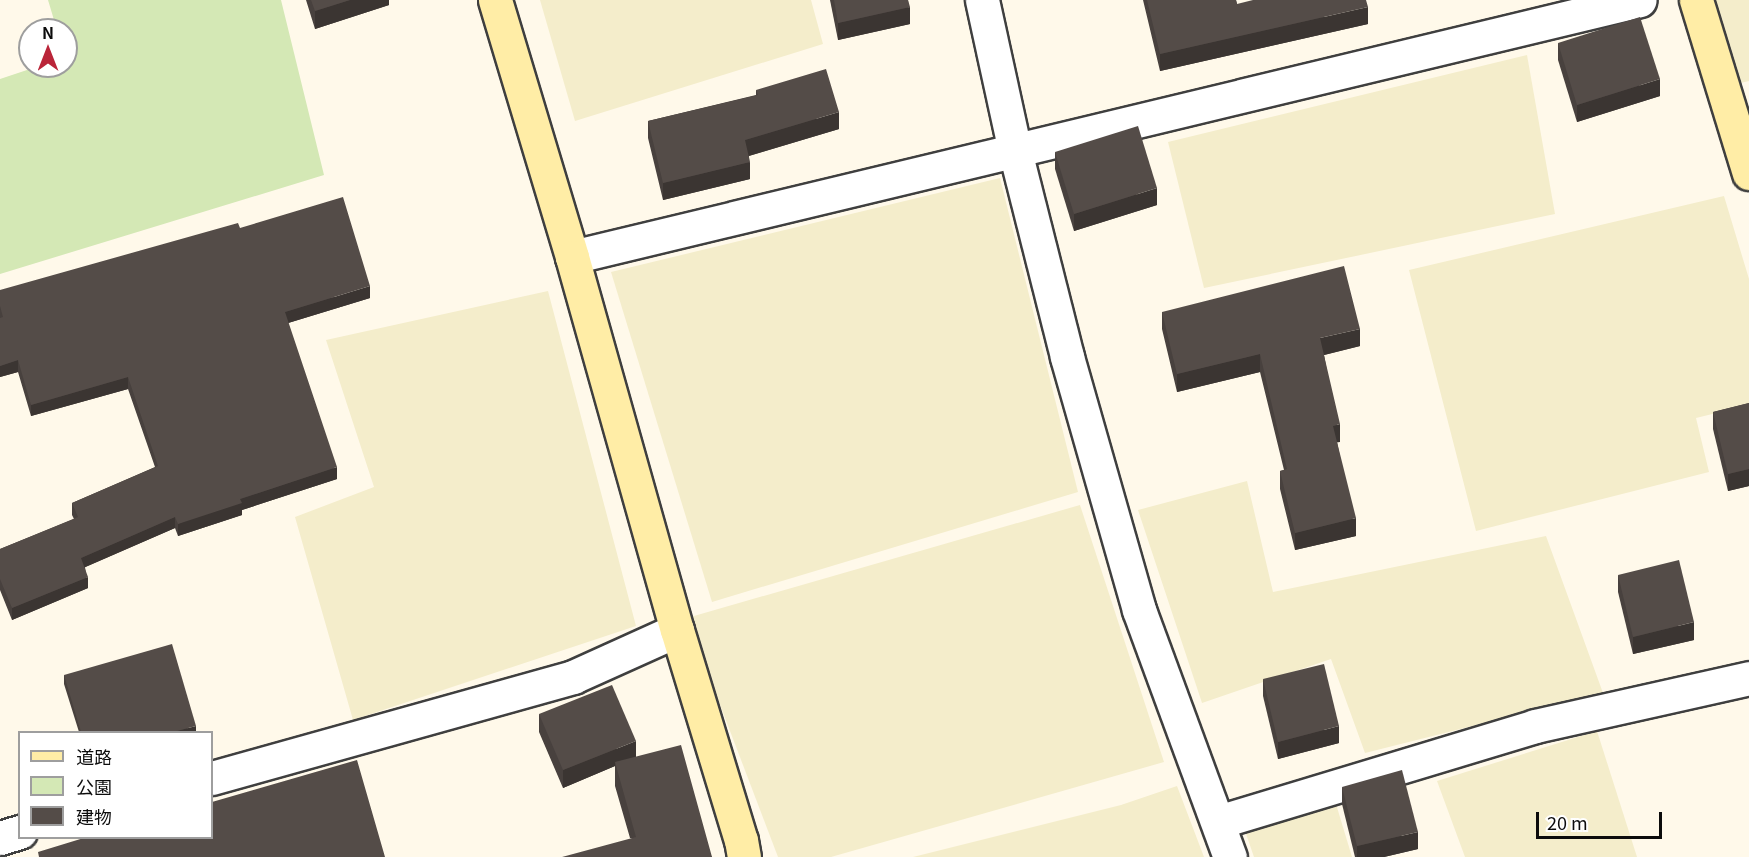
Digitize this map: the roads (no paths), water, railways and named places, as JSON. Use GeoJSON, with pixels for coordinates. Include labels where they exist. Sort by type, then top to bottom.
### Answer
{"type":"FeatureCollection","features":[{"type":"Feature","properties":{"kind":"street"},"geometry":{"type":"LineString","coordinates":[[495,0],[572,257],[677,630],[741,840],[744,857]]}},
{"type":"Feature","properties":{"kind":"street"},"geometry":{"type":"LineString","coordinates":[[982,0],[1015,151],[1067,357],[1139,610],[1230,857]]}},
{"type":"Feature","properties":{"kind":"street"},"geometry":{"type":"LineString","coordinates":[[572,257],[1640,0]]}},
{"type":"Feature","properties":{"kind":"street"},"geometry":{"type":"LineString","coordinates":[[1696,0],[1749,173]]}},
{"type":"Feature","properties":{"kind":"street"},"geometry":{"type":"LineString","coordinates":[[213,778],[573,677],[677,630]]}},
{"type":"Feature","properties":{"kind":"street"},"geometry":{"type":"LineString","coordinates":[[1218,822],[1535,726],[1749,678]]}},
{"type":"Feature","properties":{"kind":"street"},"geometry":{"type":"LineString","coordinates":[[0,838],[18,833]]}}]}
